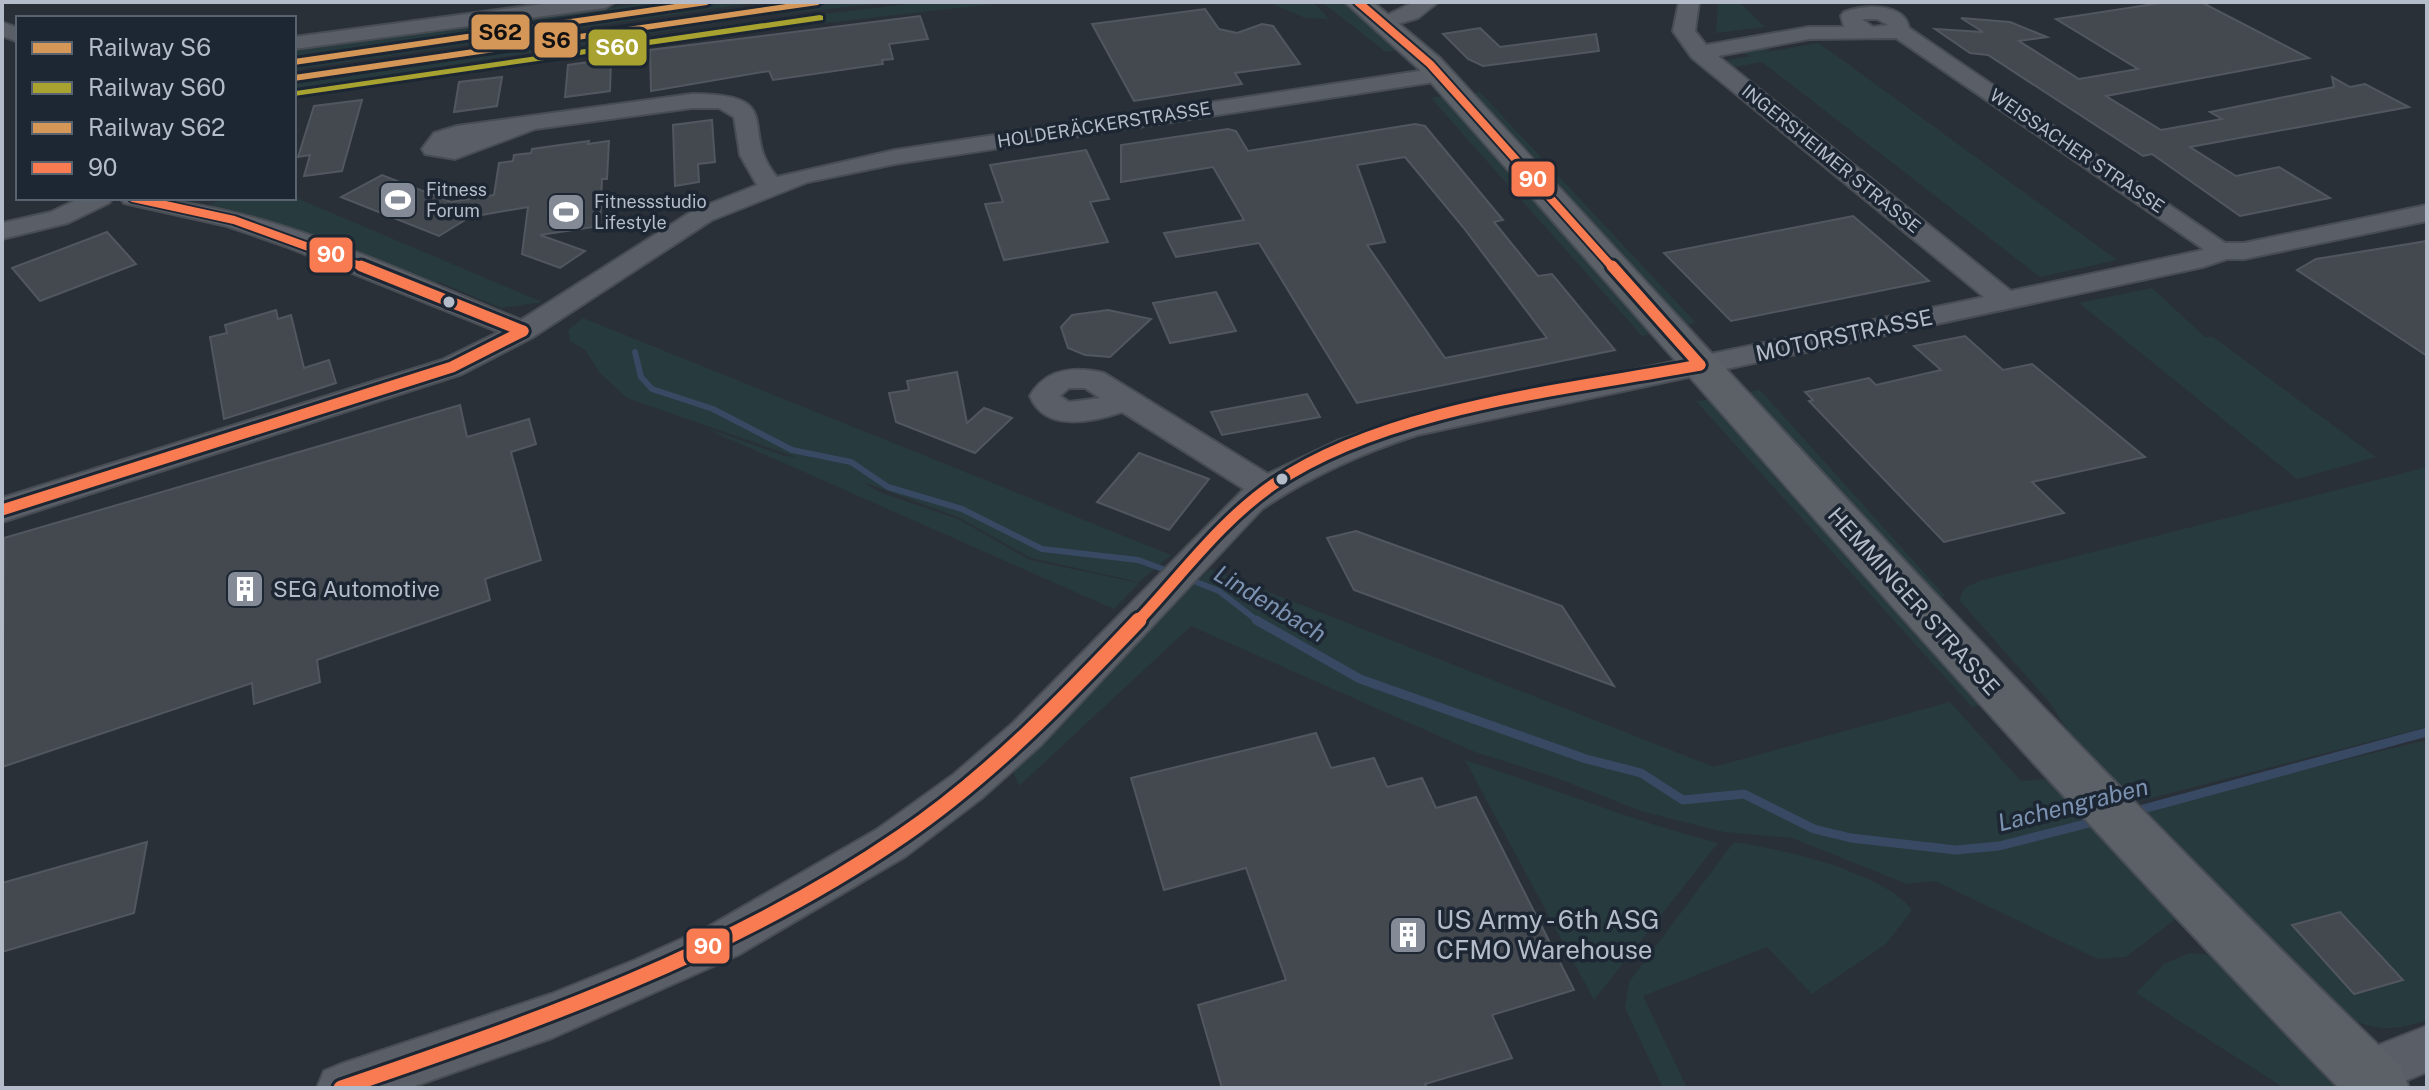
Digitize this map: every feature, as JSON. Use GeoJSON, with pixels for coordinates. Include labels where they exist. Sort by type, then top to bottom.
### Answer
{"type":"FeatureCollection","features":[{"type":"Feature","properties":{"kind":"main road","name":"HEMMINGER STRASSE"},"geometry":{"type":"LineString","coordinates":[[1358,2],[1384,22],[1439,75],[2085,787],[2373,1081]]}},
{"type":"Feature","properties":{"kind":"street"},"geometry":{"type":"LineString","coordinates":[[296,43],[491,9],[605,2]]}},
{"type":"Feature","properties":{"kind":"street"},"geometry":{"type":"LineString","coordinates":[[1384,22],[1411,14],[1428,2]]}},
{"type":"Feature","properties":{"kind":"street","name":"INGERSHEIMER STRASSE"},"geometry":{"type":"LineString","coordinates":[[1689,2],[1684,31],[1700,53],[2006,301]]}},
{"type":"Feature","properties":{"kind":"street"},"geometry":{"type":"LineString","coordinates":[[1700,53],[1809,33],[1867,18]]}},
{"type":"Feature","properties":{"kind":"street","name":"WEISSACHER STRASSE"},"geometry":{"type":"LineString","coordinates":[[1867,18],[1934,56],[2212,243],[2217,251]]}},
{"type":"Feature","properties":{"kind":"street","name":"HOLDERÄCKERSTRASSE"},"geometry":{"type":"LineString","coordinates":[[523,331],[703,215],[771,186],[876,160],[1439,75]]}},
{"type":"Feature","properties":{"kind":"street"},"geometry":{"type":"LineString","coordinates":[[528,124],[692,101],[726,101],[740,106],[746,114],[754,169],[771,186]]}},
{"type":"Feature","properties":{"kind":"street"},"geometry":{"type":"LineString","coordinates":[[2,231],[59,218],[96,200]]}},
{"type":"Feature","properties":{"kind":"street"},"geometry":{"type":"LineString","coordinates":[[142,200],[234,220],[294,240],[523,331]]}},
{"type":"Feature","properties":{"kind":"street","name":"MOTORSTRASSE"},"geometry":{"type":"LineString","coordinates":[[341,1088],[552,1016],[651,975],[723,941],[891,843],[968,786],[1027,734],[1236,515],[1268,489],[1339,451],[1412,426],[2203,259],[2216,255],[2217,251],[2244,251],[2427,213]]}},
{"type":"Feature","properties":{"kind":"street"},"geometry":{"type":"LineString","coordinates":[[2,510],[452,367],[523,331]]}},
{"type":"Feature","properties":{"kind":"street"},"geometry":{"type":"LineString","coordinates":[[1125,400],[1268,489]]}},
{"type":"Feature","properties":{"kind":"street"},"geometry":{"type":"LineString","coordinates":[[2373,1081],[2427,1049]]}},
{"type":"Feature","properties":{"kind":"green space"},"geometry":{"type":"Polygon","coordinates":[[[652,2],[761,2],[296,70],[296,50],[652,2]]]}},
{"type":"Feature","properties":{"kind":"green space"},"geometry":{"type":"Polygon","coordinates":[[[837,2],[891,2],[749,18],[296,90],[296,80],[837,2]]]}},
{"type":"Feature","properties":{"kind":"green space"},"geometry":{"type":"Polygon","coordinates":[[[925,2],[1011,2],[755,31],[755,22],[925,2]]]}},
{"type":"Feature","properties":{"kind":"green space"},"geometry":{"type":"Polygon","coordinates":[[[1268,2],[1313,2],[1329,19],[1305,18],[1268,2]]]}},
{"type":"Feature","properties":{"kind":"green space"},"geometry":{"type":"Polygon","coordinates":[[[1322,2],[1344,2],[1400,49],[1386,52],[1322,2]]]}},
{"type":"Feature","properties":{"kind":"green space"},"geometry":{"type":"Polygon","coordinates":[[[1739,2],[1765,27],[1716,33],[1718,3],[1739,2]]]}},
{"type":"Feature","properties":{"kind":"green space"},"geometry":{"type":"Polygon","coordinates":[[[747,22],[748,32],[296,99],[296,93],[747,22]]]}},
{"type":"Feature","properties":{"kind":"green space"},"geometry":{"type":"Polygon","coordinates":[[[1818,43],[2117,260],[2040,277],[1762,62],[1729,68],[1724,61],[1752,56],[1737,52],[1762,47],[1771,50],[1762,53],[1818,43]]]}},
{"type":"Feature","properties":{"kind":"green space"},"geometry":{"type":"Polygon","coordinates":[[[1480,92],[1695,322],[1685,326],[1470,94],[1480,92]]]}},
{"type":"Feature","properties":{"kind":"green space"},"geometry":{"type":"Polygon","coordinates":[[[1444,96],[1657,333],[1642,336],[1431,98],[1444,96]]]}},
{"type":"Feature","properties":{"kind":"green space"},"geometry":{"type":"Polygon","coordinates":[[[296,198],[542,302],[501,308],[439,282],[434,285],[208,206],[218,200],[296,198]]]}},
{"type":"Feature","properties":{"kind":"green space"},"geometry":{"type":"Polygon","coordinates":[[[2152,288],[2205,337],[2213,337],[2376,457],[2297,479],[2079,303],[2152,288]]]}},
{"type":"Feature","properties":{"kind":"green space"},"geometry":{"type":"Polygon","coordinates":[[[583,318],[1171,555],[1139,582],[1031,558],[960,518],[863,482],[879,492],[958,519],[1030,560],[1139,583],[1114,609],[700,426],[785,456],[796,457],[627,398],[600,373],[585,350],[570,341],[568,330],[583,318]]]}},
{"type":"Feature","properties":{"kind":"green space"},"geometry":{"type":"Polygon","coordinates":[[[1760,390],[1945,596],[1932,600],[1747,392],[1760,390]]]}},
{"type":"Feature","properties":{"kind":"green space"},"geometry":{"type":"Polygon","coordinates":[[[1713,399],[1989,703],[1972,707],[1696,401],[1713,399]]]}},
{"type":"Feature","properties":{"kind":"green space"},"geometry":{"type":"Polygon","coordinates":[[[2427,467],[2427,727],[2132,803],[2078,747],[2050,703],[1960,601],[1964,590],[1983,580],[2427,467]]]}},
{"type":"Feature","properties":{"kind":"green space"},"geometry":{"type":"Polygon","coordinates":[[[1210,569],[1714,767],[1950,702],[2021,781],[2049,779],[2178,917],[2126,957],[2098,959],[1935,881],[1907,884],[1792,838],[1724,832],[1641,811],[1554,777],[1475,752],[1191,626],[1019,786],[1010,764],[1210,569]]]}},
{"type":"Feature","properties":{"kind":"green space"},"geometry":{"type":"Polygon","coordinates":[[[2422,741],[2427,746],[2427,1020],[2414,1024],[2393,1028],[2374,1027],[2341,1015],[2139,810],[2422,741]]]}},
{"type":"Feature","properties":{"kind":"green space"},"geometry":{"type":"Polygon","coordinates":[[[1465,760],[1718,843],[1594,1000],[1465,760]]]}},
{"type":"Feature","properties":{"kind":"green space"},"geometry":{"type":"Polygon","coordinates":[[[1734,842],[1830,864],[1879,884],[1912,910],[1886,944],[1812,994],[1767,947],[1643,996],[1687,1088],[1663,1088],[1625,1008],[1629,982],[1734,842]]]}},
{"type":"Feature","properties":{"kind":"green space"},"geometry":{"type":"Polygon","coordinates":[[[2190,953],[2214,955],[2345,1088],[2284,1088],[2136,993],[2164,964],[2190,953]]]}},
{"type":"Feature","properties":{"kind":"building"},"geometry":{"type":"Polygon","coordinates":[[[2167,2],[2201,2],[2309,58],[2106,96],[2161,130],[2222,119],[2210,112],[2334,87],[2332,77],[2350,87],[2365,84],[2409,107],[2190,147],[2236,176],[2279,167],[2330,198],[2240,216],[2152,154],[2143,156],[1988,55],[1970,53],[1935,29],[1983,32],[1961,18],[2010,22],[2047,37],[2019,41],[2079,79],[2138,69],[2056,19],[2167,2]]]}},
{"type":"Feature","properties":{"kind":"building"},"geometry":{"type":"Polygon","coordinates":[[[1205,9],[1219,29],[1237,33],[1262,24],[1273,26],[1300,64],[1235,73],[1242,84],[1134,101],[1092,24],[1205,9]]]}},
{"type":"Feature","properties":{"kind":"building"},"geometry":{"type":"Polygon","coordinates":[[[920,16],[928,39],[889,44],[893,59],[882,60],[883,64],[773,80],[769,71],[651,91],[650,50],[920,16]]]}},
{"type":"Feature","properties":{"kind":"building"},"geometry":{"type":"Polygon","coordinates":[[[1480,28],[1500,47],[1596,34],[1599,51],[1483,66],[1468,59],[1443,34],[1480,28]]]}},
{"type":"Feature","properties":{"kind":"building"},"geometry":{"type":"Polygon","coordinates":[[[611,59],[610,91],[565,97],[568,65],[611,59]]]}},
{"type":"Feature","properties":{"kind":"building"},"geometry":{"type":"Polygon","coordinates":[[[502,77],[497,106],[454,112],[459,82],[502,77]]]}},
{"type":"Feature","properties":{"kind":"building"},"geometry":{"type":"Polygon","coordinates":[[[362,100],[342,171],[304,176],[310,155],[298,157],[314,106],[362,100]]]}},
{"type":"Feature","properties":{"kind":"building"},"geometry":{"type":"Polygon","coordinates":[[[712,120],[715,162],[698,164],[699,182],[675,186],[673,125],[712,120]]]}},
{"type":"Feature","properties":{"kind":"building"},"geometry":{"type":"Polygon","coordinates":[[[1415,124],[1425,126],[1503,220],[1494,222],[1538,276],[1552,274],[1615,350],[1357,403],[1259,243],[1176,257],[1164,233],[1244,220],[1213,167],[1121,182],[1121,145],[1228,129],[1236,131],[1248,151],[1415,124]],[[1405,157],[1357,165],[1385,242],[1367,245],[1445,358],[1547,338],[1463,227],[1405,157]]]}},
{"type":"Feature","properties":{"kind":"building"},"geometry":{"type":"Polygon","coordinates":[[[589,141],[588,144],[609,141],[607,179],[602,179],[600,226],[540,235],[585,251],[560,268],[522,254],[528,207],[470,217],[439,236],[341,197],[382,175],[451,202],[494,195],[499,163],[513,161],[514,155],[531,153],[532,149],[589,141]]]}},
{"type":"Feature","properties":{"kind":"building"},"geometry":{"type":"Polygon","coordinates":[[[1086,150],[1109,199],[1090,202],[1108,242],[1004,260],[985,204],[1003,202],[990,165],[1086,150]]]}},
{"type":"Feature","properties":{"kind":"building"},"geometry":{"type":"Polygon","coordinates":[[[1853,216],[1929,281],[1731,321],[1664,253],[1853,216]]]}},
{"type":"Feature","properties":{"kind":"building"},"geometry":{"type":"Polygon","coordinates":[[[107,232],[136,264],[40,301],[12,268],[107,232]]]}},
{"type":"Feature","properties":{"kind":"building"},"geometry":{"type":"Polygon","coordinates":[[[2427,241],[2427,356],[2297,270],[2316,259],[2427,241]]]}},
{"type":"Feature","properties":{"kind":"building"},"geometry":{"type":"Polygon","coordinates":[[[1216,292],[1236,331],[1170,343],[1153,303],[1216,292]]]}},
{"type":"Feature","properties":{"kind":"building"},"geometry":{"type":"Polygon","coordinates":[[[276,310],[278,319],[291,315],[304,368],[329,360],[336,383],[224,419],[210,337],[227,333],[225,325],[276,310]]]}},
{"type":"Feature","properties":{"kind":"building"},"geometry":{"type":"Polygon","coordinates":[[[1108,310],[1151,319],[1110,357],[1085,355],[1068,348],[1061,327],[1072,315],[1108,310]]]}},
{"type":"Feature","properties":{"kind":"building"},"geometry":{"type":"Polygon","coordinates":[[[1965,336],[2003,370],[2032,364],[2145,457],[2032,482],[2064,513],[1944,542],[1809,401],[1813,400],[1805,392],[1869,378],[1876,385],[1941,370],[1914,346],[1965,336]]]}},
{"type":"Feature","properties":{"kind":"building"},"geometry":{"type":"Polygon","coordinates":[[[957,372],[967,423],[984,408],[1012,418],[975,453],[896,422],[889,393],[909,390],[907,381],[957,372]]]}},
{"type":"Feature","properties":{"kind":"building"},"geometry":{"type":"Polygon","coordinates":[[[1307,394],[1320,417],[1222,435],[1211,412],[1307,394]]]}},
{"type":"Feature","properties":{"kind":"building","name":"SEG Automotive"},"geometry":{"type":"Polygon","coordinates":[[[460,405],[467,437],[529,419],[536,444],[511,452],[541,560],[485,579],[490,600],[317,660],[320,682],[254,704],[252,683],[2,767],[4,538],[460,405]]]}},
{"type":"Feature","properties":{"kind":"building"},"geometry":{"type":"Polygon","coordinates":[[[1139,453],[1209,479],[1169,530],[1097,502],[1139,453]]]}},
{"type":"Feature","properties":{"kind":"building"},"geometry":{"type":"Polygon","coordinates":[[[1356,531],[1562,606],[1614,686],[1354,590],[1327,538],[1356,531]]]}},
{"type":"Feature","properties":{"kind":"building","name":"US Army - 6th ASG CFMO Warehouse"},"geometry":{"type":"Polygon","coordinates":[[[1316,733],[1331,768],[1374,758],[1387,787],[1422,778],[1436,808],[1476,797],[1574,990],[1492,1015],[1512,1058],[1425,1084],[1427,1088],[1222,1088],[1198,1005],[1286,980],[1246,868],[1164,890],[1131,778],[1316,733]]]}},
{"type":"Feature","properties":{"kind":"building"},"geometry":{"type":"Polygon","coordinates":[[[147,842],[134,913],[2,952],[2,883],[147,842]]]}},
{"type":"Feature","properties":{"kind":"building"},"geometry":{"type":"Polygon","coordinates":[[[2340,912],[2403,980],[2354,994],[2292,925],[2340,912]]]}},
{"type":"Feature","properties":{"kind":"waterway","name":"Lindenbach"},"geometry":{"type":"LineString","coordinates":[[635,352],[641,377],[652,389],[713,409],[792,450],[851,462],[888,487],[962,509],[1042,549],[1138,560],[1171,572]]}},
{"type":"Feature","properties":{"kind":"waterway","name":"Lindenbach"},"geometry":{"type":"LineString","coordinates":[[1186,578],[1219,591],[1258,621]]}},
{"type":"Feature","properties":{"kind":"waterway","name":"Lindenbach"},"geometry":{"type":"LineString","coordinates":[[1258,621],[1360,679],[1586,759],[1641,773],[1683,800],[1744,794],[1814,829],[1851,838],[1956,850],[1999,846],[2097,821]]}},
{"type":"Feature","properties":{"kind":"waterway","name":"Lachengraben"},"geometry":{"type":"LineString","coordinates":[[2136,811],[2427,732]]}},
{"type":"Feature","properties":{"kind":"rail line","name":"S62"},"geometry":{"type":"LineString","coordinates":[[296,62],[707,2]]}},
{"type":"Feature","properties":{"kind":"rail line","name":"S6"},"geometry":{"type":"LineString","coordinates":[[296,78],[818,2]]}},
{"type":"Feature","properties":{"kind":"rail line","name":"S60"},"geometry":{"type":"LineString","coordinates":[[296,94],[820,18]]}},
{"type":"Feature","properties":{"kind":"transit line","name":"90"},"geometry":{"type":"LineString","coordinates":[[1358,2],[1430,64],[1700,365]]}},
{"type":"Feature","properties":{"kind":"transit line","name":"90"},"geometry":{"type":"LineString","coordinates":[[142,200],[234,220],[294,240],[523,331]]}},
{"type":"Feature","properties":{"kind":"transit line","name":"90"},"geometry":{"type":"LineString","coordinates":[[2,510],[452,367],[523,331]]}},
{"type":"Feature","properties":{"kind":"transit line","name":"90"},"geometry":{"type":"LineString","coordinates":[[341,1088],[504,1031],[671,964],[752,925],[830,882],[904,835],[971,783],[1017,742],[1105,656],[1234,517],[1274,484],[1296,471],[1343,449],[1442,416],[1545,393],[1700,365]]}},
{"type":"Feature","properties":{"kind":"place","name":"Fitness Forum"},"geometry":{"type":"Point","coordinates":[398,200]}},
{"type":"Feature","properties":{"kind":"place","name":"Fitnessstudio Lifestyle"},"geometry":{"type":"Point","coordinates":[566,212]}},
{"type":"Feature","properties":{"kind":"place","name":"SEG Automotive"},"geometry":{"type":"Point","coordinates":[245,589]}},
{"type":"Feature","properties":{"kind":"place","name":"US Army - 6th ASG CFMO Warehouse"},"geometry":{"type":"Point","coordinates":[1408,935]}}]}
